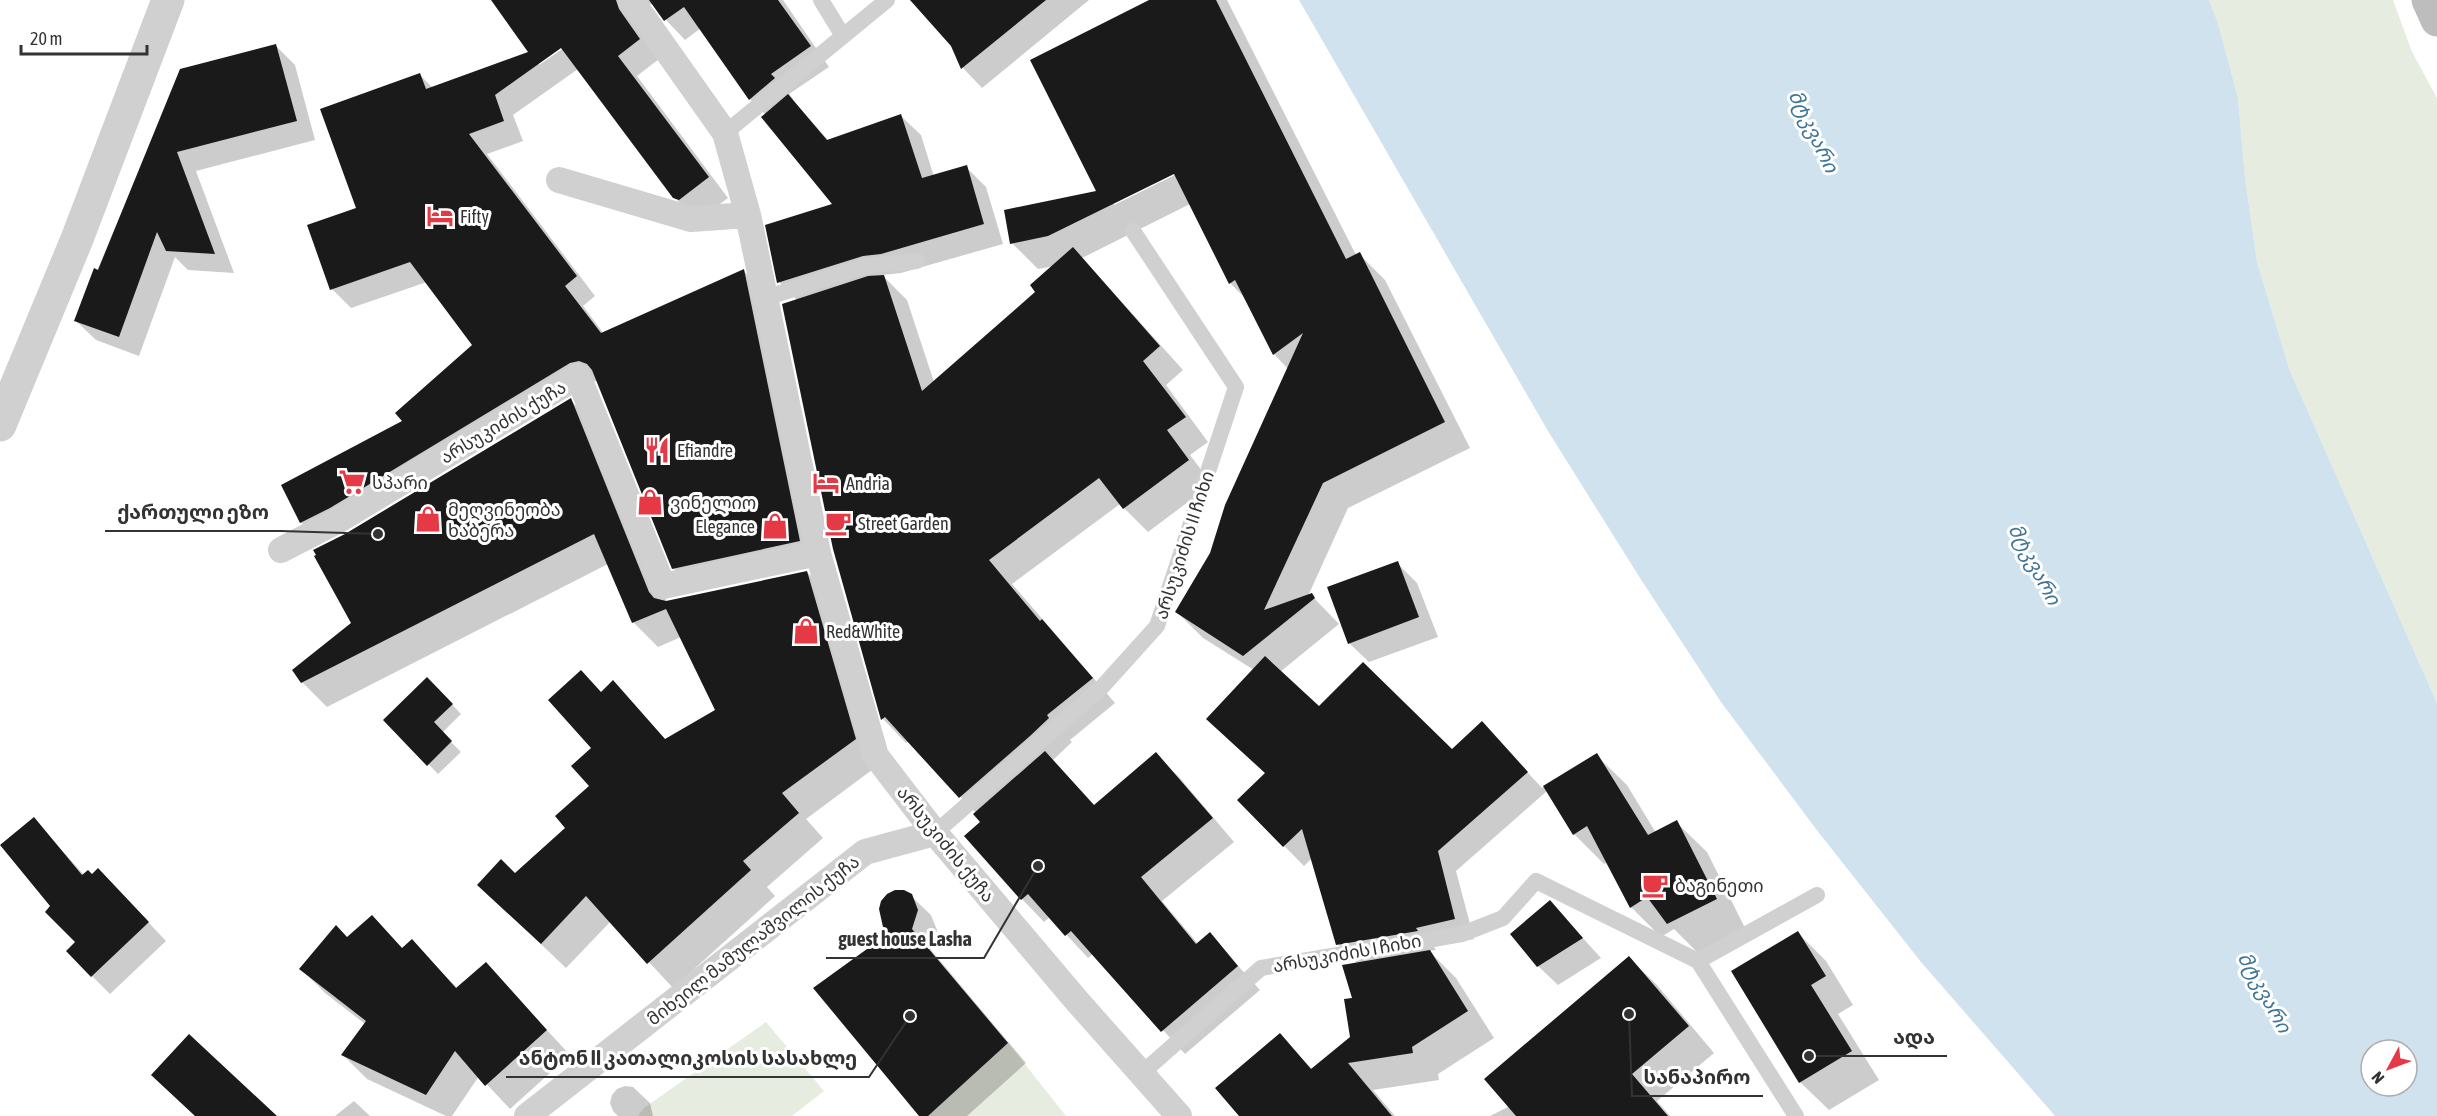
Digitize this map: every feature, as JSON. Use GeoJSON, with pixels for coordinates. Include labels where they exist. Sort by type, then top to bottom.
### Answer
{"type":"FeatureCollection","features":[{"type":"Feature","properties":{"kind":"main road"},"geometry":{"type":"LineString","coordinates":[[2428,0],[2437,20]]}},
{"type":"Feature","properties":{"kind":"street"},"geometry":{"type":"LineString","coordinates":[[0,425],[77,239],[168,0]]}},
{"type":"Feature","properties":{"kind":"street","name":"არსუკიძის ქუჩა"},"geometry":{"type":"LineString","coordinates":[[631,0],[725,133],[748,215],[818,553],[876,756],[935,833],[1077,1001],[1179,1116]]}},
{"type":"Feature","properties":{"kind":"street"},"geometry":{"type":"LineString","coordinates":[[559,180],[691,219],[748,215]]}},
{"type":"Feature","properties":{"kind":"street","name":"არსუკიძის ქუჩა"},"geometry":{"type":"LineString","coordinates":[[280,550],[337,521],[578,376],[663,586],[818,553]]}},
{"type":"Feature","properties":{"kind":"street","name":"მიხეილ მამულაშვილის ქუჩა"},"geometry":{"type":"LineString","coordinates":[[527,1116],[865,852],[935,833]]}},
{"type":"Feature","properties":{"kind":"lane"},"geometry":{"type":"LineString","coordinates":[[821,0],[843,36]]}},
{"type":"Feature","properties":{"kind":"lane"},"geometry":{"type":"LineString","coordinates":[[725,133],[886,0]]}},
{"type":"Feature","properties":{"kind":"lane","name":"არსუკიძის II ჩიხი"},"geometry":{"type":"LineString","coordinates":[[935,833],[1102,687],[1157,626],[1236,387],[1133,231]]}},
{"type":"Feature","properties":{"kind":"lane"},"geometry":{"type":"LineString","coordinates":[[765,298],[866,266],[916,261]]}},
{"type":"Feature","properties":{"kind":"lane","name":"არსუკიძის I ჩიხი"},"geometry":{"type":"LineString","coordinates":[[1142,1073],[1261,968],[1462,934],[1503,918],[1536,881],[1698,961]]}},
{"type":"Feature","properties":{"kind":"lane"},"geometry":{"type":"LineString","coordinates":[[1796,1116],[1698,961],[1817,895]]}},
{"type":"Feature","properties":{"kind":"shaded area"},"geometry":{"type":"Polygon","coordinates":[[[2209,0],[2393,0],[2412,52],[2437,98],[2437,703],[2290,371],[2257,262],[2245,177],[2238,98],[2218,23],[2209,0]]]}},
{"type":"Feature","properties":{"kind":"shaded area"},"geometry":{"type":"Polygon","coordinates":[[[766,1022],[824,1091],[792,1116],[638,1116],[644,1108],[766,1022]]]}},
{"type":"Feature","properties":{"kind":"shaded area"},"geometry":{"type":"Polygon","coordinates":[[[1008,1043],[1066,1116],[928,1116],[1008,1043]]]}},
{"type":"Feature","properties":{"kind":"water","name":"მტკვარი"},"geometry":{"type":"Polygon","coordinates":[[[1299,0],[2209,0],[2218,23],[2238,98],[2245,177],[2257,262],[2290,371],[2437,703],[2437,1116],[2055,1116],[1921,962],[1816,829],[1721,702],[1548,431],[1299,0]]]}},
{"type":"Feature","properties":{"kind":"building"},"geometry":{"type":"Polygon","coordinates":[[[491,0],[616,0],[619,9],[640,39],[618,56],[709,177],[679,200],[673,198],[561,48],[495,95],[504,121],[469,134],[577,276],[565,286],[601,333],[744,269],[800,541],[672,569],[592,370],[587,364],[579,361],[570,363],[330,508],[300,523],[281,485],[402,421],[395,413],[472,345],[410,262],[330,290],[307,225],[356,208],[320,109],[420,73],[426,89],[528,52],[491,0]]]}},
{"type":"Feature","properties":{"kind":"building"},"geometry":{"type":"Polygon","coordinates":[[[649,0],[778,0],[811,46],[771,74],[775,78],[749,100],[684,7],[664,21],[649,0]]]}},
{"type":"Feature","properties":{"kind":"building"},"geometry":{"type":"Polygon","coordinates":[[[910,0],[1046,0],[961,69],[951,46],[910,0]]]}},
{"type":"Feature","properties":{"kind":"building"},"geometry":{"type":"Polygon","coordinates":[[[1149,0],[1216,0],[1346,259],[1360,252],[1445,422],[1323,483],[1264,610],[1312,593],[1315,598],[1243,656],[1175,612],[1210,553],[1225,505],[1303,333],[1273,355],[1235,280],[1229,284],[1174,174],[1048,236],[1010,244],[1004,210],[1096,191],[1030,60],[1149,0]]]}},
{"type":"Feature","properties":{"kind":"building"},"geometry":{"type":"Polygon","coordinates":[[[276,44],[297,121],[177,152],[215,254],[166,251],[157,232],[119,337],[74,321],[94,268],[98,270],[180,69],[276,44]]]}},
{"type":"Feature","properties":{"kind":"building"},"geometry":{"type":"Polygon","coordinates":[[[788,94],[827,140],[901,114],[922,178],[967,165],[984,224],[881,254],[863,256],[777,283],[765,225],[832,204],[761,117],[788,94]]]}},
{"type":"Feature","properties":{"kind":"building"},"geometry":{"type":"Polygon","coordinates":[[[1073,247],[1160,346],[1143,361],[1186,417],[1167,430],[1189,460],[1123,509],[1099,478],[989,560],[1040,621],[1042,619],[1093,678],[1047,715],[1049,718],[1030,736],[959,798],[885,717],[881,720],[833,549],[782,304],[868,276],[884,275],[922,391],[1035,292],[1030,285],[1073,247]]]}},
{"type":"Feature","properties":{"kind":"building"},"geometry":{"type":"Polygon","coordinates":[[[571,398],[649,592],[654,598],[666,601],[807,571],[856,739],[782,793],[799,813],[743,861],[751,870],[647,964],[586,896],[541,944],[477,885],[501,859],[515,873],[565,828],[555,816],[589,786],[571,766],[591,748],[548,700],[581,670],[601,692],[613,680],[665,739],[715,710],[666,609],[632,623],[594,534],[301,683],[292,670],[351,623],[314,556],[316,555],[313,550],[345,534],[571,398]]]}},
{"type":"Feature","properties":{"kind":"building"},"geometry":{"type":"Polygon","coordinates":[[[1398,561],[1419,617],[1348,644],[1327,587],[1398,561]]]}},
{"type":"Feature","properties":{"kind":"building"},"geometry":{"type":"Polygon","coordinates":[[[1265,656],[1319,706],[1363,662],[1452,749],[1482,721],[1528,772],[1438,851],[1455,919],[1416,928],[1418,931],[1336,945],[1302,829],[1283,847],[1237,800],[1265,773],[1206,719],[1265,656]]]}},
{"type":"Feature","properties":{"kind":"building"},"geometry":{"type":"Polygon","coordinates":[[[427,677],[453,704],[434,722],[452,741],[427,766],[383,720],[427,677]]]}},
{"type":"Feature","properties":{"kind":"building"},"geometry":{"type":"Polygon","coordinates":[[[1045,751],[1094,805],[1156,752],[1213,818],[1141,877],[1196,944],[1210,932],[1238,966],[1161,1032],[1071,931],[1065,936],[1028,894],[1021,900],[964,836],[980,822],[973,814],[1045,751]]]}},
{"type":"Feature","properties":{"kind":"building"},"geometry":{"type":"Polygon","coordinates":[[[1597,753],[1648,835],[1677,820],[1717,899],[1667,924],[1647,897],[1630,908],[1587,826],[1573,835],[1543,786],[1597,753]]]}},
{"type":"Feature","properties":{"kind":"building"},"geometry":{"type":"Polygon","coordinates":[[[34,817],[82,875],[88,870],[92,874],[98,868],[149,922],[91,977],[66,951],[75,942],[45,912],[50,906],[0,845],[34,817]]]}},
{"type":"Feature","properties":{"kind":"building"},"geometry":{"type":"Polygon","coordinates":[[[895,890],[904,890],[912,894],[918,910],[912,929],[1008,1043],[928,1116],[919,1116],[813,988],[885,936],[879,909],[881,901],[895,890]]]}},
{"type":"Feature","properties":{"kind":"building"},"geometry":{"type":"Polygon","coordinates":[[[1550,900],[1583,938],[1537,967],[1510,934],[1550,900]]]}},
{"type":"Feature","properties":{"kind":"building"},"geometry":{"type":"Polygon","coordinates":[[[372,915],[402,948],[412,939],[456,988],[486,962],[547,1030],[485,1086],[455,1051],[426,1095],[341,1055],[366,1021],[299,969],[336,925],[347,937],[372,915]]]}},
{"type":"Feature","properties":{"kind":"building"},"geometry":{"type":"Polygon","coordinates":[[[1798,931],[1826,976],[1811,985],[1852,1051],[1799,1083],[1731,971],[1798,931]]]}},
{"type":"Feature","properties":{"kind":"building"},"geometry":{"type":"Polygon","coordinates":[[[1430,950],[1468,1011],[1412,1047],[1413,1053],[1348,1063],[1392,1116],[1239,1116],[1215,1088],[1280,1033],[1311,1069],[1350,1037],[1344,999],[1352,998],[1342,965],[1430,950]]]}},
{"type":"Feature","properties":{"kind":"building"},"geometry":{"type":"Polygon","coordinates":[[[1629,956],[1689,1026],[1632,1074],[1668,1116],[1516,1116],[1484,1079],[1629,956]]]}},
{"type":"Feature","properties":{"kind":"building"},"geometry":{"type":"Polygon","coordinates":[[[189,1034],[277,1116],[195,1116],[151,1075],[189,1034]]]}},
{"type":"Feature","properties":{"kind":"place","name":"Fifty"},"geometry":{"type":"Point","coordinates":[440,216]}},
{"type":"Feature","properties":{"kind":"place","name":"Efiandre"},"geometry":{"type":"Point","coordinates":[657,450]}},
{"type":"Feature","properties":{"kind":"place","name":"სპარი"},"geometry":{"type":"Point","coordinates":[352,482]}},
{"type":"Feature","properties":{"kind":"place","name":"Andria"},"geometry":{"type":"Point","coordinates":[826,483]}},
{"type":"Feature","properties":{"kind":"place","name":"ვინელიო"},"geometry":{"type":"Point","coordinates":[650,502]}},
{"type":"Feature","properties":{"kind":"place","name":"მეღვინეობა ხაბერა"},"geometry":{"type":"Point","coordinates":[428,519]}},
{"type":"Feature","properties":{"kind":"place","name":"Street Garden"},"geometry":{"type":"Point","coordinates":[838,523]}},
{"type":"Feature","properties":{"kind":"place","name":"Elegance"},"geometry":{"type":"Point","coordinates":[775,526]}},
{"type":"Feature","properties":{"kind":"place","name":"ქართული ეზო"},"geometry":{"type":"Point","coordinates":[378,534]}},
{"type":"Feature","properties":{"kind":"place","name":"Red&White"},"geometry":{"type":"Point","coordinates":[806,631]}},
{"type":"Feature","properties":{"kind":"place","name":"guest house Lasha"},"geometry":{"type":"Point","coordinates":[1038,866]}},
{"type":"Feature","properties":{"kind":"place","name":"ბაგინეთი"},"geometry":{"type":"Point","coordinates":[1655,885]}},
{"type":"Feature","properties":{"kind":"place","name":"სანაპირო"},"geometry":{"type":"Point","coordinates":[1629,1014]}},
{"type":"Feature","properties":{"kind":"place","name":"ანტონ II კათალიკოსის სასახლე"},"geometry":{"type":"Point","coordinates":[910,1016]}},
{"type":"Feature","properties":{"kind":"place","name":"ადა"},"geometry":{"type":"Point","coordinates":[1809,1056]}}]}
